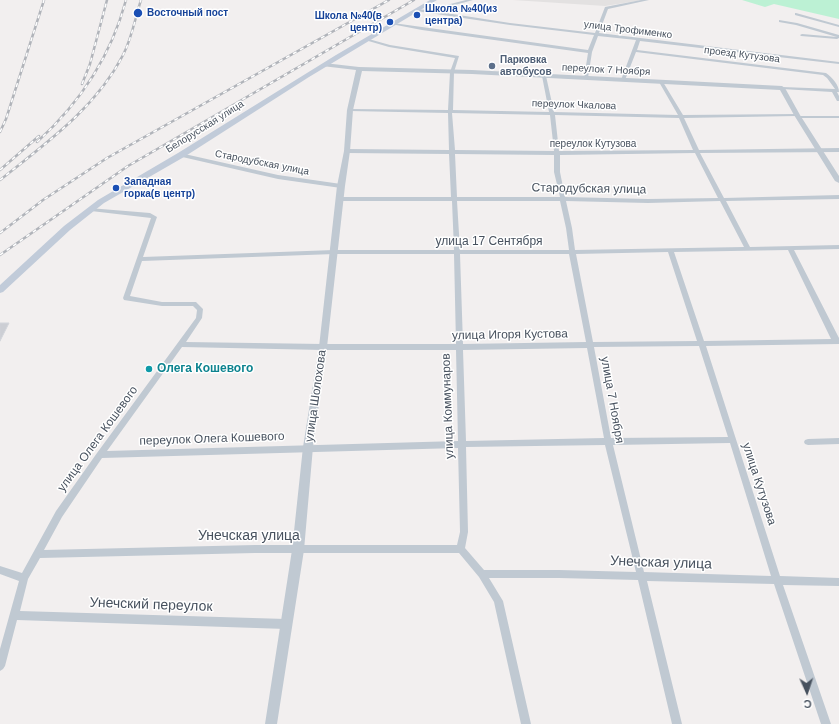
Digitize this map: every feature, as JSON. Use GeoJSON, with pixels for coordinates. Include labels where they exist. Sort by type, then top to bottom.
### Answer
{"type":"FeatureCollection","features":[{"type":"Feature","properties":{"kind":"main road","name":"Белорусская улица"},"geometry":{"type":"LineString","coordinates":[[0,290],[91,209],[128,185],[180,155],[259,104],[434,0]]}},
{"type":"Feature","properties":{"kind":"street"},"geometry":{"type":"LineString","coordinates":[[586,78],[590,52],[607,7],[647,0]]}},
{"type":"Feature","properties":{"kind":"street"},"geometry":{"type":"LineString","coordinates":[[427,12],[468,1]]}},
{"type":"Feature","properties":{"kind":"street","name":"улица Трофименко"},"geometry":{"type":"LineString","coordinates":[[416,10],[510,24],[639,39],[690,47],[839,63]]}},
{"type":"Feature","properties":{"kind":"street"},"geometry":{"type":"LineString","coordinates":[[796,14],[839,26]]}},
{"type":"Feature","properties":{"kind":"street"},"geometry":{"type":"LineString","coordinates":[[780,21],[839,37]]}},
{"type":"Feature","properties":{"kind":"street"},"geometry":{"type":"LineString","coordinates":[[393,24],[437,32],[590,52]]}},
{"type":"Feature","properties":{"kind":"street"},"geometry":{"type":"LineString","coordinates":[[802,34],[839,37]]}},
{"type":"Feature","properties":{"kind":"street","name":"улица Коммунаров"},"geometry":{"type":"LineString","coordinates":[[368,39],[389,46],[455,56],[457,58],[452,72],[450,112],[457,253],[458,347],[464,532],[462,549]]}},
{"type":"Feature","properties":{"kind":"street"},"geometry":{"type":"LineString","coordinates":[[623,80],[639,39]]}},
{"type":"Feature","properties":{"kind":"street","name":"проезд Кутузова"},"geometry":{"type":"LineString","coordinates":[[635,51],[824,74],[829,77],[837,91],[839,100]]}},
{"type":"Feature","properties":{"kind":"street","name":"переулок 7 Ноября"},"geometry":{"type":"LineString","coordinates":[[324,65],[359,69],[544,76],[837,91]]}},
{"type":"Feature","properties":{"kind":"street","name":"улица Шолохова"},"geometry":{"type":"LineString","coordinates":[[271,724],[298,550],[308,447],[323,347],[341,186],[347,151],[350,110],[359,69]]}},
{"type":"Feature","properties":{"kind":"street","name":"улица 7 Ноября"},"geometry":{"type":"LineString","coordinates":[[544,76],[552,113],[557,153],[557,172],[608,441],[640,576],[678,724]]}},
{"type":"Feature","properties":{"kind":"street"},"geometry":{"type":"LineString","coordinates":[[661,82],[681,117],[697,152],[748,249]]}},
{"type":"Feature","properties":{"kind":"street"},"geometry":{"type":"LineString","coordinates":[[782,88],[819,151],[839,181]]}},
{"type":"Feature","properties":{"kind":"street","name":"переулок Чкалова"},"geometry":{"type":"LineString","coordinates":[[350,110],[552,113],[681,117],[839,117]]}},
{"type":"Feature","properties":{"kind":"street","name":"переулок Кутузова"},"geometry":{"type":"LineString","coordinates":[[347,151],[557,153],[839,150]]}},
{"type":"Feature","properties":{"kind":"street","name":"Стародубская улица"},"geometry":{"type":"LineString","coordinates":[[180,155],[278,177],[341,186]]}},
{"type":"Feature","properties":{"kind":"street","name":"Стародубская улица"},"geometry":{"type":"LineString","coordinates":[[340,199],[563,199],[648,201],[839,197]]}},
{"type":"Feature","properties":{"kind":"street","name":"улица Олега Кошевого"},"geometry":{"type":"LineString","coordinates":[[0,666],[24,578],[59,514],[199,318],[200,309],[194,304],[162,304],[126,298],[154,217],[150,215],[91,209]]}},
{"type":"Feature","properties":{"kind":"street","name":"улица 17 Сентября"},"geometry":{"type":"LineString","coordinates":[[140,259],[334,252],[572,252],[839,247]]}},
{"type":"Feature","properties":{"kind":"street"},"geometry":{"type":"LineString","coordinates":[[790,248],[837,341]]}},
{"type":"Feature","properties":{"kind":"street","name":"улица Кутузова"},"geometry":{"type":"LineString","coordinates":[[670,250],[702,344],[777,581],[826,724]]}},
{"type":"Feature","properties":{"kind":"street","name":"улица Игоря Кустова"},"geometry":{"type":"LineString","coordinates":[[181,344],[323,347],[458,347],[837,341]]}},
{"type":"Feature","properties":{"kind":"street","name":"переулок Олега Кошевого"},"geometry":{"type":"LineString","coordinates":[[100,455],[461,443],[732,440]]}},
{"type":"Feature","properties":{"kind":"street"},"geometry":{"type":"LineString","coordinates":[[808,442],[839,441]]}},
{"type":"Feature","properties":{"kind":"street"},"geometry":{"type":"LineString","coordinates":[[462,549],[482,574],[498,601],[526,724]]}},
{"type":"Feature","properties":{"kind":"street","name":"Унечская улица"},"geometry":{"type":"LineString","coordinates":[[38,554],[183,550],[462,549]]}},
{"type":"Feature","properties":{"kind":"street"},"geometry":{"type":"LineString","coordinates":[[0,570],[24,578]]}},
{"type":"Feature","properties":{"kind":"street","name":"Унечская улица"},"geometry":{"type":"LineString","coordinates":[[482,574],[559,574],[839,582]]}},
{"type":"Feature","properties":{"kind":"street","name":"Унечский переулок"},"geometry":{"type":"LineString","coordinates":[[15,615],[286,624]]}},
{"type":"Feature","properties":{"kind":"shaded area"},"geometry":{"type":"Polygon","coordinates":[[[513,0],[643,0],[605,6],[513,0]]]}},
{"type":"Feature","properties":{"kind":"green space"},"geometry":{"type":"Polygon","coordinates":[[[742,0],[839,0],[839,19],[774,4],[765,7],[742,0]]]}},
{"type":"Feature","properties":{"kind":"building"},"geometry":{"type":"Polygon","coordinates":[[[0,323],[9,323],[0,341],[0,323]]]}},
{"type":"Feature","properties":{"kind":"railway"},"geometry":{"type":"LineString","coordinates":[[0,132],[6,119],[44,0]]}},
{"type":"Feature","properties":{"kind":"railway"},"geometry":{"type":"LineString","coordinates":[[82,84],[90,64],[107,0]]}},
{"type":"Feature","properties":{"kind":"railway"},"geometry":{"type":"LineString","coordinates":[[37,142],[67,111],[92,77],[112,40],[120,21],[126,0]]}},
{"type":"Feature","properties":{"kind":"railway"},"geometry":{"type":"LineString","coordinates":[[0,180],[52,139],[99,92],[123,55],[131,35],[141,0]]}},
{"type":"Feature","properties":{"kind":"railway"},"geometry":{"type":"LineString","coordinates":[[0,233],[43,200],[107,158],[389,0]]}},
{"type":"Feature","properties":{"kind":"railway"},"geometry":{"type":"LineString","coordinates":[[0,255],[128,166],[414,0]]}},
{"type":"Feature","properties":{"kind":"railway"},"geometry":{"type":"LineString","coordinates":[[0,170],[39,136]]}},
{"type":"Feature","properties":{"kind":"place","name":"Восточный пост"},"geometry":{"type":"Point","coordinates":[138,13]}},
{"type":"Feature","properties":{"kind":"place","name":"Школа №40(из центра)"},"geometry":{"type":"Point","coordinates":[417,15]}},
{"type":"Feature","properties":{"kind":"place","name":"Школа №40(в центр)"},"geometry":{"type":"Point","coordinates":[390,22]}},
{"type":"Feature","properties":{"kind":"place","name":"Парковка автобусов"},"geometry":{"type":"Point","coordinates":[492,66]}},
{"type":"Feature","properties":{"kind":"place","name":"Западная горка(в центр)"},"geometry":{"type":"Point","coordinates":[116,188]}},
{"type":"Feature","properties":{"kind":"place","name":"Олега Кошевого"},"geometry":{"type":"Point","coordinates":[149,369]}}]}
